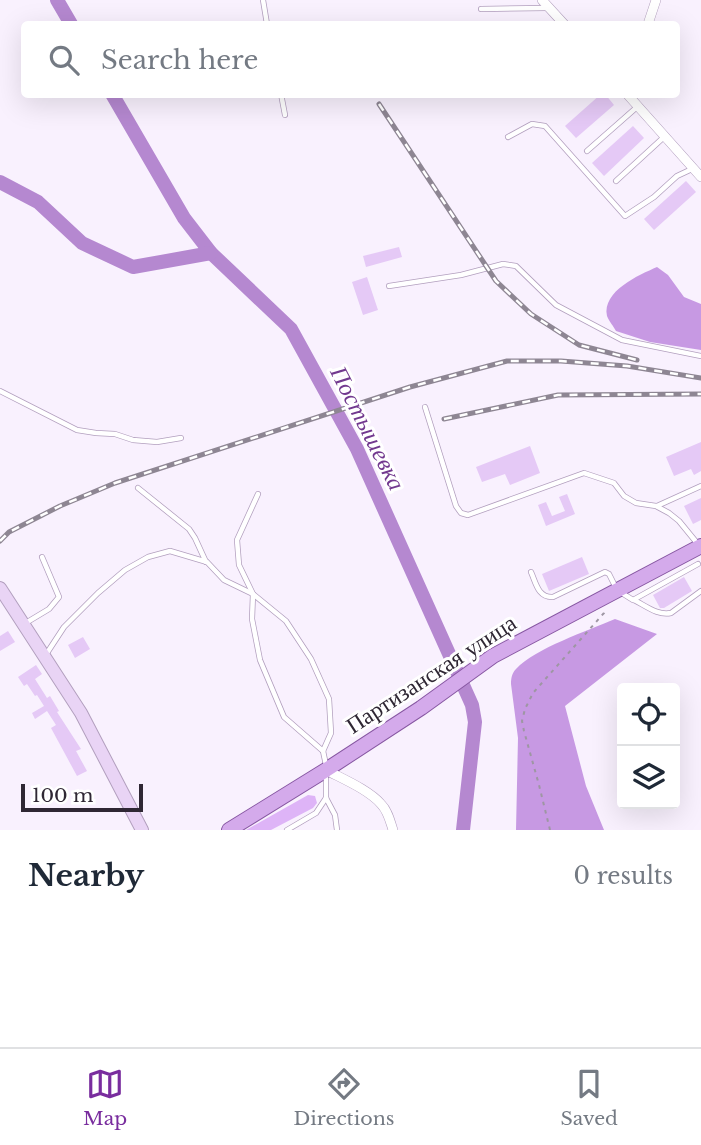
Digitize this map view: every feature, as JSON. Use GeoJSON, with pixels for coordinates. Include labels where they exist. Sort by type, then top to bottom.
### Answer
{"type":"FeatureCollection","features":[{"type":"Feature","properties":{"kind":"main road","name":"Партизанская улица"},"geometry":{"type":"LineString","coordinates":[[229,830],[421,708],[493,656],[602,597],[699,554]]}},
{"type":"Feature","properties":{"kind":"main road"},"geometry":{"type":"LineString","coordinates":[[0,588],[81,713],[142,830]]}},
{"type":"Feature","properties":{"kind":"street"},"geometry":{"type":"LineString","coordinates":[[649,21],[656,0]]}},
{"type":"Feature","properties":{"kind":"street"},"geometry":{"type":"LineString","coordinates":[[546,4],[561,21]]}},
{"type":"Feature","properties":{"kind":"street"},"geometry":{"type":"LineString","coordinates":[[630,98],[697,168],[701,177]]}},
{"type":"Feature","properties":{"kind":"street"},"geometry":{"type":"LineString","coordinates":[[326,770],[372,796],[382,805],[393,830]]}},
{"type":"Feature","properties":{"kind":"lane"},"geometry":{"type":"LineString","coordinates":[[263,0],[266,21]]}},
{"type":"Feature","properties":{"kind":"lane"},"geometry":{"type":"LineString","coordinates":[[481,9],[546,4]]}},
{"type":"Feature","properties":{"kind":"lane"},"geometry":{"type":"LineString","coordinates":[[282,98],[285,115]]}},
{"type":"Feature","properties":{"kind":"lane"},"geometry":{"type":"LineString","coordinates":[[587,151],[637,106]]}},
{"type":"Feature","properties":{"kind":"lane"},"geometry":{"type":"LineString","coordinates":[[508,137],[532,124],[545,126],[625,216],[654,197],[677,176],[697,168]]}},
{"type":"Feature","properties":{"kind":"lane"},"geometry":{"type":"LineString","coordinates":[[616,181],[665,137]]}},
{"type":"Feature","properties":{"kind":"lane"},"geometry":{"type":"LineString","coordinates":[[389,286],[461,275],[509,264],[516,266],[556,305],[622,340],[701,356]]}},
{"type":"Feature","properties":{"kind":"lane"},"geometry":{"type":"LineString","coordinates":[[0,391],[77,430],[157,442],[181,438]]}},
{"type":"Feature","properties":{"kind":"lane"},"geometry":{"type":"LineString","coordinates":[[425,407],[456,506],[461,513],[468,515],[584,473],[614,484],[624,496],[636,503],[656,506],[679,521],[699,554],[633,600]]}},
{"type":"Feature","properties":{"kind":"lane"},"geometry":{"type":"LineString","coordinates":[[656,506],[701,486]]}},
{"type":"Feature","properties":{"kind":"lane"},"geometry":{"type":"LineString","coordinates":[[138,488],[189,529],[207,562],[225,580],[253,594],[286,621],[311,659],[329,699],[331,733],[323,751],[326,798],[335,815],[337,830]]}},
{"type":"Feature","properties":{"kind":"lane"},"geometry":{"type":"LineString","coordinates":[[258,494],[237,540],[239,565],[253,594],[252,620],[260,660],[284,717],[323,751]]}},
{"type":"Feature","properties":{"kind":"lane"},"geometry":{"type":"LineString","coordinates":[[44,657],[64,627],[125,570],[148,557],[170,551],[207,562]]}},
{"type":"Feature","properties":{"kind":"lane"},"geometry":{"type":"LineString","coordinates":[[23,624],[50,609],[60,597],[42,557]]}},
{"type":"Feature","properties":{"kind":"lane"},"geometry":{"type":"LineString","coordinates":[[531,572],[541,594],[546,597],[552,597],[605,572],[609,574],[617,590],[660,614],[671,614],[701,591]]}},
{"type":"Feature","properties":{"kind":"lane"},"geometry":{"type":"LineString","coordinates":[[287,830],[316,813],[326,798]]}},
{"type":"Feature","properties":{"kind":"path"},"geometry":{"type":"LineString","coordinates":[[550,830],[522,721],[533,693],[604,613],[606,608],[602,597]]}},
{"type":"Feature","properties":{"kind":"shaded area"},"geometry":{"type":"Polygon","coordinates":[[[657,267],[668,275],[684,297],[701,304],[701,350],[650,342],[616,331],[608,318],[607,307],[616,292],[632,279],[657,267]]]}},
{"type":"Feature","properties":{"kind":"shaded area"},"geometry":{"type":"Polygon","coordinates":[[[615,619],[657,634],[565,706],[586,786],[604,830],[516,830],[518,738],[511,684],[513,674],[536,654],[615,619]]]}},
{"type":"Feature","properties":{"kind":"shaded area"},"geometry":{"type":"Polygon","coordinates":[[[308,795],[315,796],[317,803],[313,808],[271,830],[246,830],[308,795]]]}},
{"type":"Feature","properties":{"kind":"building"},"geometry":{"type":"Polygon","coordinates":[[[596,98],[608,98],[614,105],[576,138],[565,126],[596,98]]]}},
{"type":"Feature","properties":{"kind":"building"},"geometry":{"type":"Polygon","coordinates":[[[633,126],[644,138],[604,176],[592,163],[633,126]]]}},
{"type":"Feature","properties":{"kind":"building"},"geometry":{"type":"Polygon","coordinates":[[[686,181],[696,192],[654,230],[644,219],[686,181]]]}},
{"type":"Feature","properties":{"kind":"building"},"geometry":{"type":"Polygon","coordinates":[[[399,247],[402,257],[366,267],[363,256],[399,247]]]}},
{"type":"Feature","properties":{"kind":"building"},"geometry":{"type":"Polygon","coordinates":[[[367,277],[378,310],[363,315],[352,282],[367,277]]]}},
{"type":"Feature","properties":{"kind":"building"},"geometry":{"type":"Polygon","coordinates":[[[701,442],[701,471],[694,475],[691,469],[674,476],[666,457],[701,442]]]}},
{"type":"Feature","properties":{"kind":"building"},"geometry":{"type":"Polygon","coordinates":[[[530,446],[540,473],[510,485],[505,474],[482,482],[476,467],[530,446]]]}},
{"type":"Feature","properties":{"kind":"building"},"geometry":{"type":"Polygon","coordinates":[[[567,494],[575,514],[546,526],[538,505],[546,502],[552,516],[565,511],[559,497],[567,494]]]}},
{"type":"Feature","properties":{"kind":"building"},"geometry":{"type":"Polygon","coordinates":[[[701,498],[701,520],[693,524],[684,506],[701,498]]]}},
{"type":"Feature","properties":{"kind":"building"},"geometry":{"type":"Polygon","coordinates":[[[582,557],[589,574],[549,591],[542,574],[582,557]]]}},
{"type":"Feature","properties":{"kind":"building"},"geometry":{"type":"Polygon","coordinates":[[[684,577],[692,591],[660,608],[653,595],[684,577]]]}},
{"type":"Feature","properties":{"kind":"building"},"geometry":{"type":"Polygon","coordinates":[[[8,631],[15,642],[0,651],[0,636],[8,631]]]}},
{"type":"Feature","properties":{"kind":"building"},"geometry":{"type":"Polygon","coordinates":[[[83,637],[90,649],[75,658],[68,645],[83,637]]]}},
{"type":"Feature","properties":{"kind":"building"},"geometry":{"type":"Polygon","coordinates":[[[36,665],[42,674],[35,679],[47,698],[50,696],[81,749],[76,751],[87,771],[77,776],[51,728],[56,725],[47,711],[35,719],[32,713],[44,706],[37,695],[35,696],[27,684],[24,686],[18,677],[36,665]]]}},
{"type":"Feature","properties":{"kind":"waterway","name":"Постышевка"},"geometry":{"type":"LineString","coordinates":[[57,0],[69,21]]}},
{"type":"Feature","properties":{"kind":"waterway","name":"Постышевка"},"geometry":{"type":"LineString","coordinates":[[114,98],[184,218],[211,253],[291,329],[357,449],[472,705],[475,722],[463,830]]}},
{"type":"Feature","properties":{"kind":"waterway"},"geometry":{"type":"LineString","coordinates":[[0,182],[38,202],[82,243],[133,267],[211,253]]}},
{"type":"Feature","properties":{"kind":"railway"},"geometry":{"type":"LineString","coordinates":[[379,104],[496,281],[531,314],[579,345],[637,360]]}},
{"type":"Feature","properties":{"kind":"railway"},"geometry":{"type":"LineString","coordinates":[[0,541],[9,532],[60,506],[115,483],[410,387],[507,361],[561,361],[627,366],[701,378]]}},
{"type":"Feature","properties":{"kind":"railway"},"geometry":{"type":"LineString","coordinates":[[444,419],[558,395],[701,394]]}}]}
